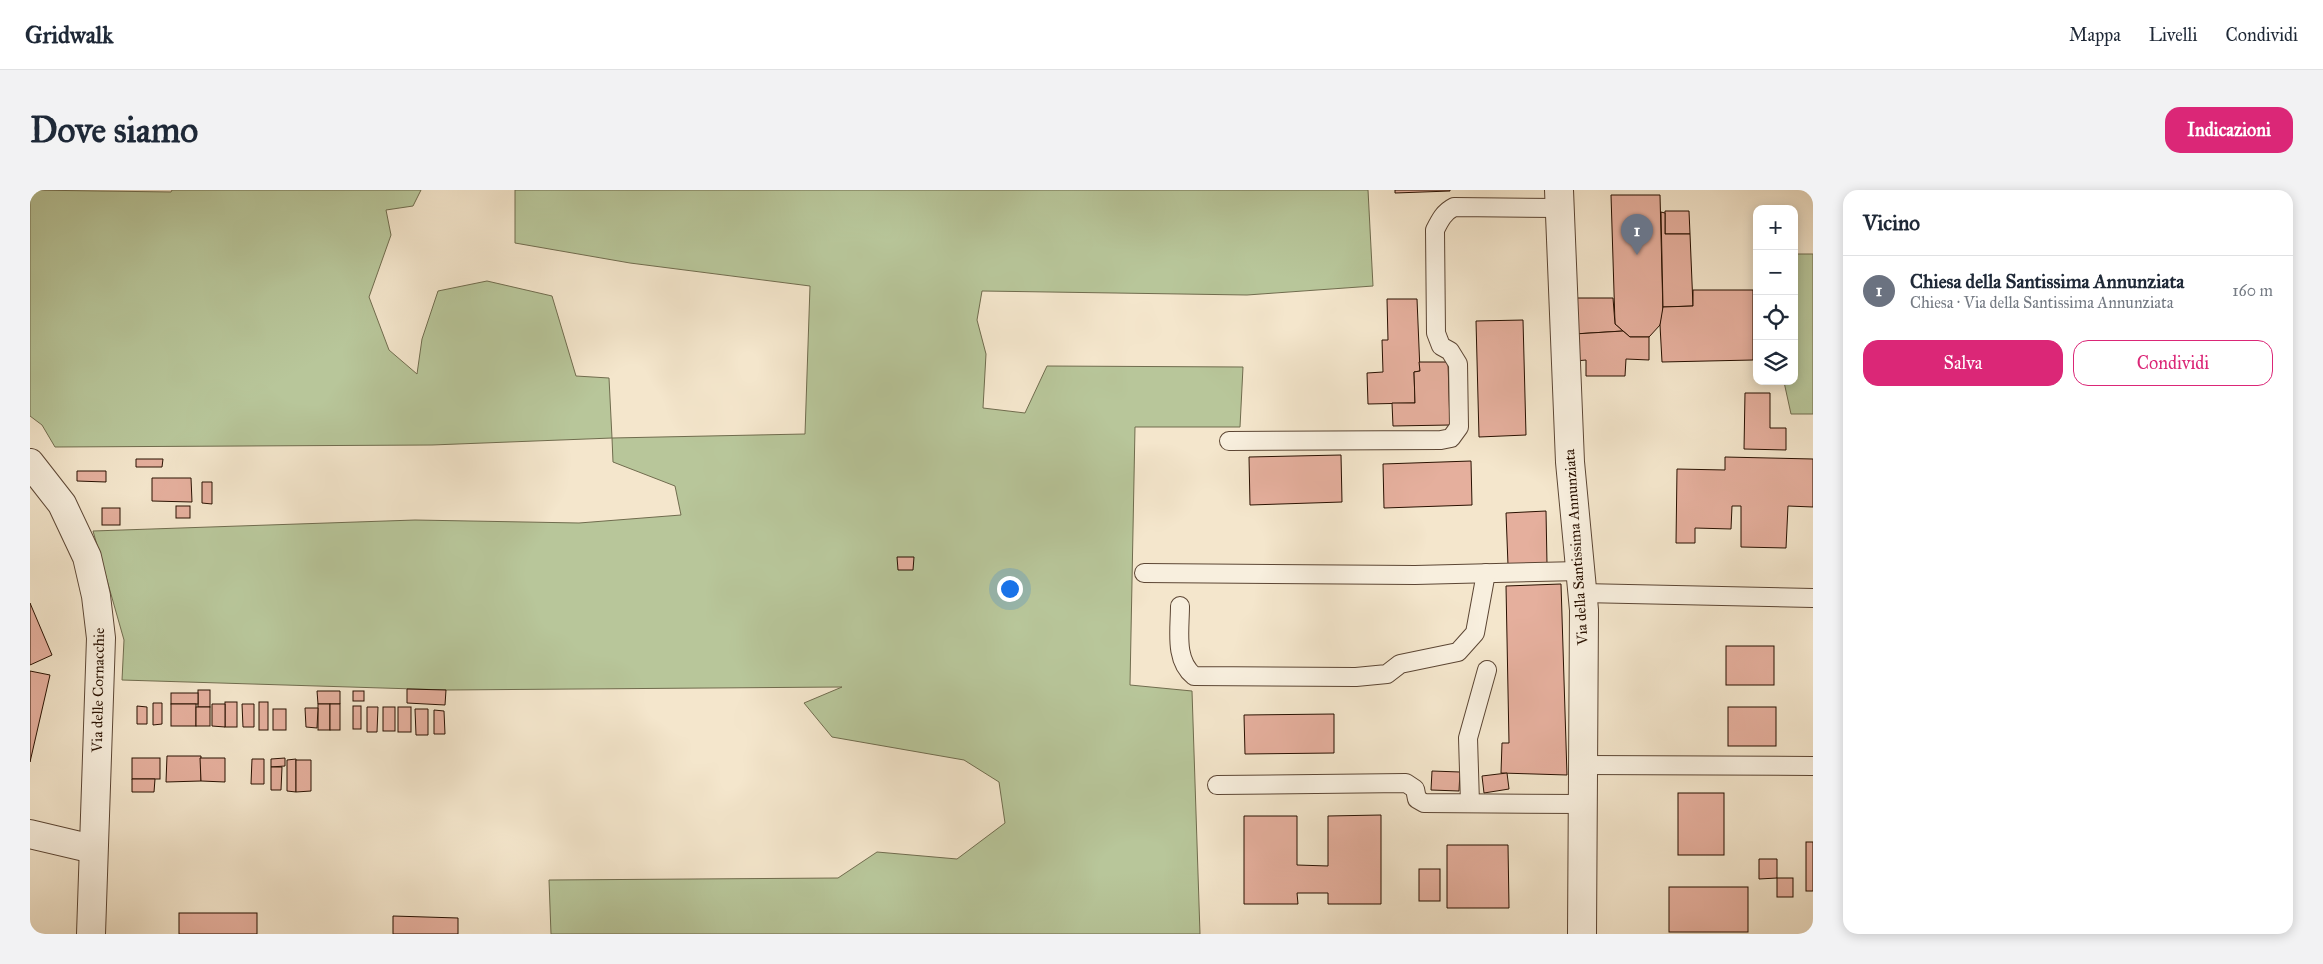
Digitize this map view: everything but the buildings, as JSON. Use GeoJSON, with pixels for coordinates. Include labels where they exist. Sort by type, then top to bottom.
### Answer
{"type":"FeatureCollection","features":[{"type":"Feature","properties":{"kind":"street","name":"Via della Santissima Annunziata"},"geometry":{"type":"LineString","coordinates":[[1559,199],[1570,462],[1581,582],[1582,934]]}},
{"type":"Feature","properties":{"kind":"street","name":"Via delle Cornacchie"},"geometry":{"type":"LineString","coordinates":[[30,463],[62,504],[86,557],[96,596],[101,638],[91,934]]}},
{"type":"Feature","properties":{"kind":"street"},"geometry":{"type":"LineString","coordinates":[[30,834],[93,849]]}},
{"type":"Feature","properties":{"kind":"lane"},"geometry":{"type":"LineString","coordinates":[[1229,442],[1441,440],[1451,438],[1459,427],[1458,364],[1450,351],[1441,346],[1436,333],[1435,230],[1440,219],[1448,210],[1454,207],[1559,199]]}},
{"type":"Feature","properties":{"kind":"lane"},"geometry":{"type":"LineString","coordinates":[[1144,573],[1415,575],[1486,573],[1581,582],[1813,598]]}},
{"type":"Feature","properties":{"kind":"lane"},"geometry":{"type":"LineString","coordinates":[[1180,606],[1181,656],[1186,669],[1194,676],[1356,677],[1387,674],[1400,664],[1458,652],[1475,633],[1486,573]]}},
{"type":"Feature","properties":{"kind":"lane"},"geometry":{"type":"LineString","coordinates":[[1470,803],[1468,738],[1487,670]]}},
{"type":"Feature","properties":{"kind":"lane"},"geometry":{"type":"LineString","coordinates":[[1583,765],[1813,766]]}},
{"type":"Feature","properties":{"kind":"lane"},"geometry":{"type":"LineString","coordinates":[[1217,785],[1406,783],[1415,789],[1417,799],[1424,803],[1583,804]]}},
{"type":"Feature","properties":{"kind":"green space"},"geometry":{"type":"Polygon","coordinates":[[[30,190],[171,192],[172,190],[421,190],[413,206],[386,210],[391,235],[369,297],[389,350],[417,374],[422,339],[438,291],[487,281],[552,296],[576,376],[609,378],[612,438],[432,445],[55,447],[42,425],[30,416],[30,190]]]}},
{"type":"Feature","properties":{"kind":"green space"},"geometry":{"type":"Polygon","coordinates":[[[515,190],[1368,190],[1373,286],[1247,295],[982,291],[977,320],[986,354],[983,408],[1025,413],[1047,366],[1243,367],[1240,427],[1135,427],[1130,685],[1192,691],[1200,934],[551,934],[549,880],[838,878],[877,852],[957,859],[1005,823],[999,782],[964,760],[832,737],[804,703],[842,687],[447,690],[122,680],[124,640],[93,531],[415,520],[579,523],[681,515],[675,486],[613,462],[612,438],[805,434],[810,286],[630,263],[515,243],[515,190]]]}},
{"type":"Feature","properties":{"kind":"green space"},"geometry":{"type":"Polygon","coordinates":[[[1798,254],[1813,254],[1813,414],[1791,414],[1785,385],[1798,385],[1798,254]]]}},
{"type":"Feature","properties":{"kind":"place","name":"Chiesa della Santissima Annunziata"},"geometry":{"type":"Point","coordinates":[1637,255]}}]}
